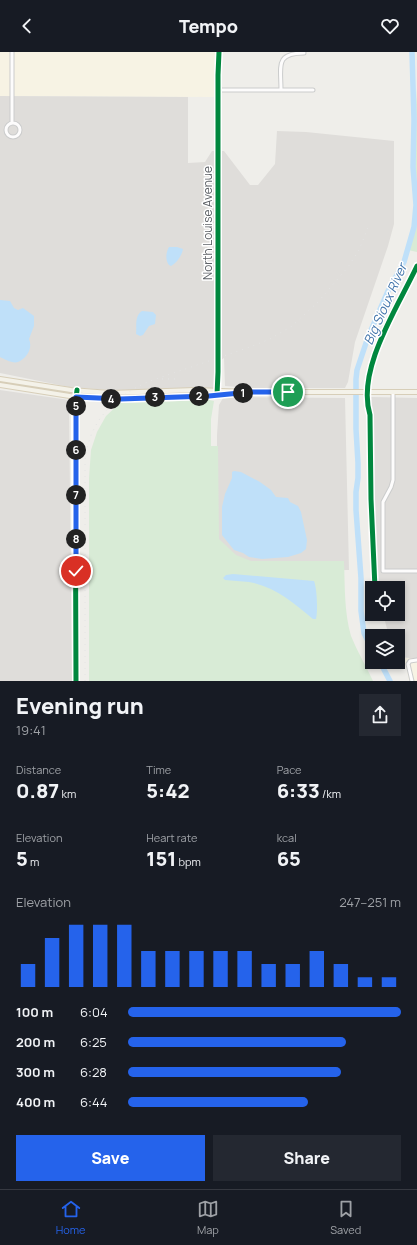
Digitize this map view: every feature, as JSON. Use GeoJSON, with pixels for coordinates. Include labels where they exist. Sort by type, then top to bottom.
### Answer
{"type":"FeatureCollection","features":[{"type":"Feature","properties":{"kind":"main road"},"geometry":{"type":"LineString","coordinates":[[0,379],[77,390],[124,393],[171,390],[217,393]]}},
{"type":"Feature","properties":{"kind":"main road"},"geometry":{"type":"LineString","coordinates":[[0,386],[76,397],[120,399],[250,392],[417,392]]}},
{"type":"Feature","properties":{"kind":"street"},"geometry":{"type":"LineString","coordinates":[[12,52],[12,123]]}},
{"type":"Feature","properties":{"kind":"street","name":"North Louise Avenue"},"geometry":{"type":"LineString","coordinates":[[217,393],[219,52]]}},
{"type":"Feature","properties":{"kind":"street"},"geometry":{"type":"LineString","coordinates":[[280,90],[281,66],[283,59],[290,54],[304,53]]}},
{"type":"Feature","properties":{"kind":"street"},"geometry":{"type":"LineString","coordinates":[[218,90],[313,90]]}},
{"type":"Feature","properties":{"kind":"street"},"geometry":{"type":"LineString","coordinates":[[12,123],[17,124],[20,130],[16,136],[12,137],[8,135],[6,128],[8,124],[12,123]]}},
{"type":"Feature","properties":{"kind":"street"},"geometry":{"type":"LineString","coordinates":[[76,681],[77,390]]}},
{"type":"Feature","properties":{"kind":"street"},"geometry":{"type":"LineString","coordinates":[[393,392],[393,480],[383,502],[383,571],[417,571]]}},
{"type":"Feature","properties":{"kind":"street"},"geometry":{"type":"LineString","coordinates":[[412,681],[408,665],[409,662],[417,660]]}},
{"type":"Feature","properties":{"kind":"shaded area"},"geometry":{"type":"Polygon","coordinates":[[[0,52],[218,52],[215,97],[0,96],[0,52]]]}},
{"type":"Feature","properties":{"kind":"shaded area"},"geometry":{"type":"Polygon","coordinates":[[[0,96],[188,97],[188,163],[205,162],[212,151],[224,151],[250,185],[258,185],[275,164],[277,131],[306,132],[394,141],[394,224],[388,246],[355,342],[348,382],[345,388],[252,388],[225,386],[224,358],[215,364],[215,388],[122,391],[69,387],[0,373],[0,96]]]}},
{"type":"Feature","properties":{"kind":"shaded area"},"geometry":{"type":"Polygon","coordinates":[[[0,390],[69,400],[72,681],[0,681],[0,390]]]}},
{"type":"Feature","properties":{"kind":"shaded area"},"geometry":{"type":"Polygon","coordinates":[[[371,397],[417,398],[417,659],[405,657],[405,629],[387,629],[385,621],[405,621],[405,581],[378,581],[372,463],[371,397]]]}},
{"type":"Feature","properties":{"kind":"shaded area"},"geometry":{"type":"Polygon","coordinates":[[[223,398],[345,398],[349,570],[217,571],[217,435],[219,405],[223,398]]]}},
{"type":"Feature","properties":{"kind":"shaded area"},"geometry":{"type":"Polygon","coordinates":[[[405,657],[417,659],[417,681],[409,681],[405,657]]]}},
{"type":"Feature","properties":{"kind":"green space"},"geometry":{"type":"Polygon","coordinates":[[[417,89],[417,252],[408,250],[416,216],[413,154],[417,89]]]}},
{"type":"Feature","properties":{"kind":"green space"},"geometry":{"type":"Polygon","coordinates":[[[214,401],[211,419],[211,446],[218,446],[219,539],[236,555],[251,561],[344,561],[345,598],[351,636],[365,665],[365,669],[367,669],[373,681],[89,681],[89,478],[91,450],[97,432],[106,416],[120,403],[214,401]]]}},
{"type":"Feature","properties":{"kind":"water"},"geometry":{"type":"Polygon","coordinates":[[[169,247],[183,249],[179,259],[171,266],[166,258],[169,247]]]}},
{"type":"Feature","properties":{"kind":"water"},"geometry":{"type":"Polygon","coordinates":[[[0,300],[10,301],[14,308],[18,310],[23,308],[34,316],[34,326],[29,339],[30,349],[18,362],[11,362],[0,357],[0,300]]]}},
{"type":"Feature","properties":{"kind":"water"},"geometry":{"type":"Polygon","coordinates":[[[142,311],[153,312],[156,315],[155,324],[149,326],[143,335],[140,336],[136,334],[136,322],[139,313],[142,311]]]}},
{"type":"Feature","properties":{"kind":"water"},"geometry":{"type":"Polygon","coordinates":[[[232,472],[241,472],[260,482],[271,490],[276,497],[288,498],[290,502],[298,506],[301,512],[307,540],[306,549],[301,553],[288,557],[262,559],[249,557],[234,550],[222,535],[222,507],[225,494],[232,478],[232,472]]]}},
{"type":"Feature","properties":{"kind":"water"},"geometry":{"type":"Polygon","coordinates":[[[233,574],[314,581],[317,600],[316,619],[313,619],[284,596],[259,584],[225,580],[223,578],[226,575],[233,574]]]}},
{"type":"Feature","properties":{"kind":"waterway","name":"Big Sioux River"},"geometry":{"type":"LineString","coordinates":[[365,635],[361,611],[361,578],[356,510],[358,478],[356,379],[357,370],[368,337],[388,291],[404,262],[414,227],[416,205],[413,167],[414,120],[412,52]]}},
{"type":"Feature","properties":{"kind":"waterway","name":"Big Sioux River"},"geometry":{"type":"LineString","coordinates":[[384,669],[390,681]]}},
{"type":"Feature","properties":{"kind":"railway"},"geometry":{"type":"LineString","coordinates":[[85,681],[85,461],[87,447],[98,422],[115,402],[137,387],[150,381],[250,347],[270,339],[292,326],[318,302],[348,267],[359,250],[369,225]]}},
{"type":"Feature","properties":{"kind":"railway"},"geometry":{"type":"LineString","coordinates":[[162,379],[178,379]]}},
{"type":"Feature","properties":{"kind":"cycle path"},"geometry":{"type":"LineString","coordinates":[[217,395],[219,52]]}},
{"type":"Feature","properties":{"kind":"cycle path"},"geometry":{"type":"LineString","coordinates":[[375,581],[371,499],[370,415],[367,397],[369,378],[381,339],[417,266]]}},
{"type":"Feature","properties":{"kind":"cycle path"},"geometry":{"type":"LineString","coordinates":[[76,681],[75,407],[77,390]]}},
{"type":"Feature","properties":{"kind":"route"},"geometry":{"type":"LineString","coordinates":[[76,571],[76,397],[120,399],[209,396],[250,392],[288,392]]}}]}
